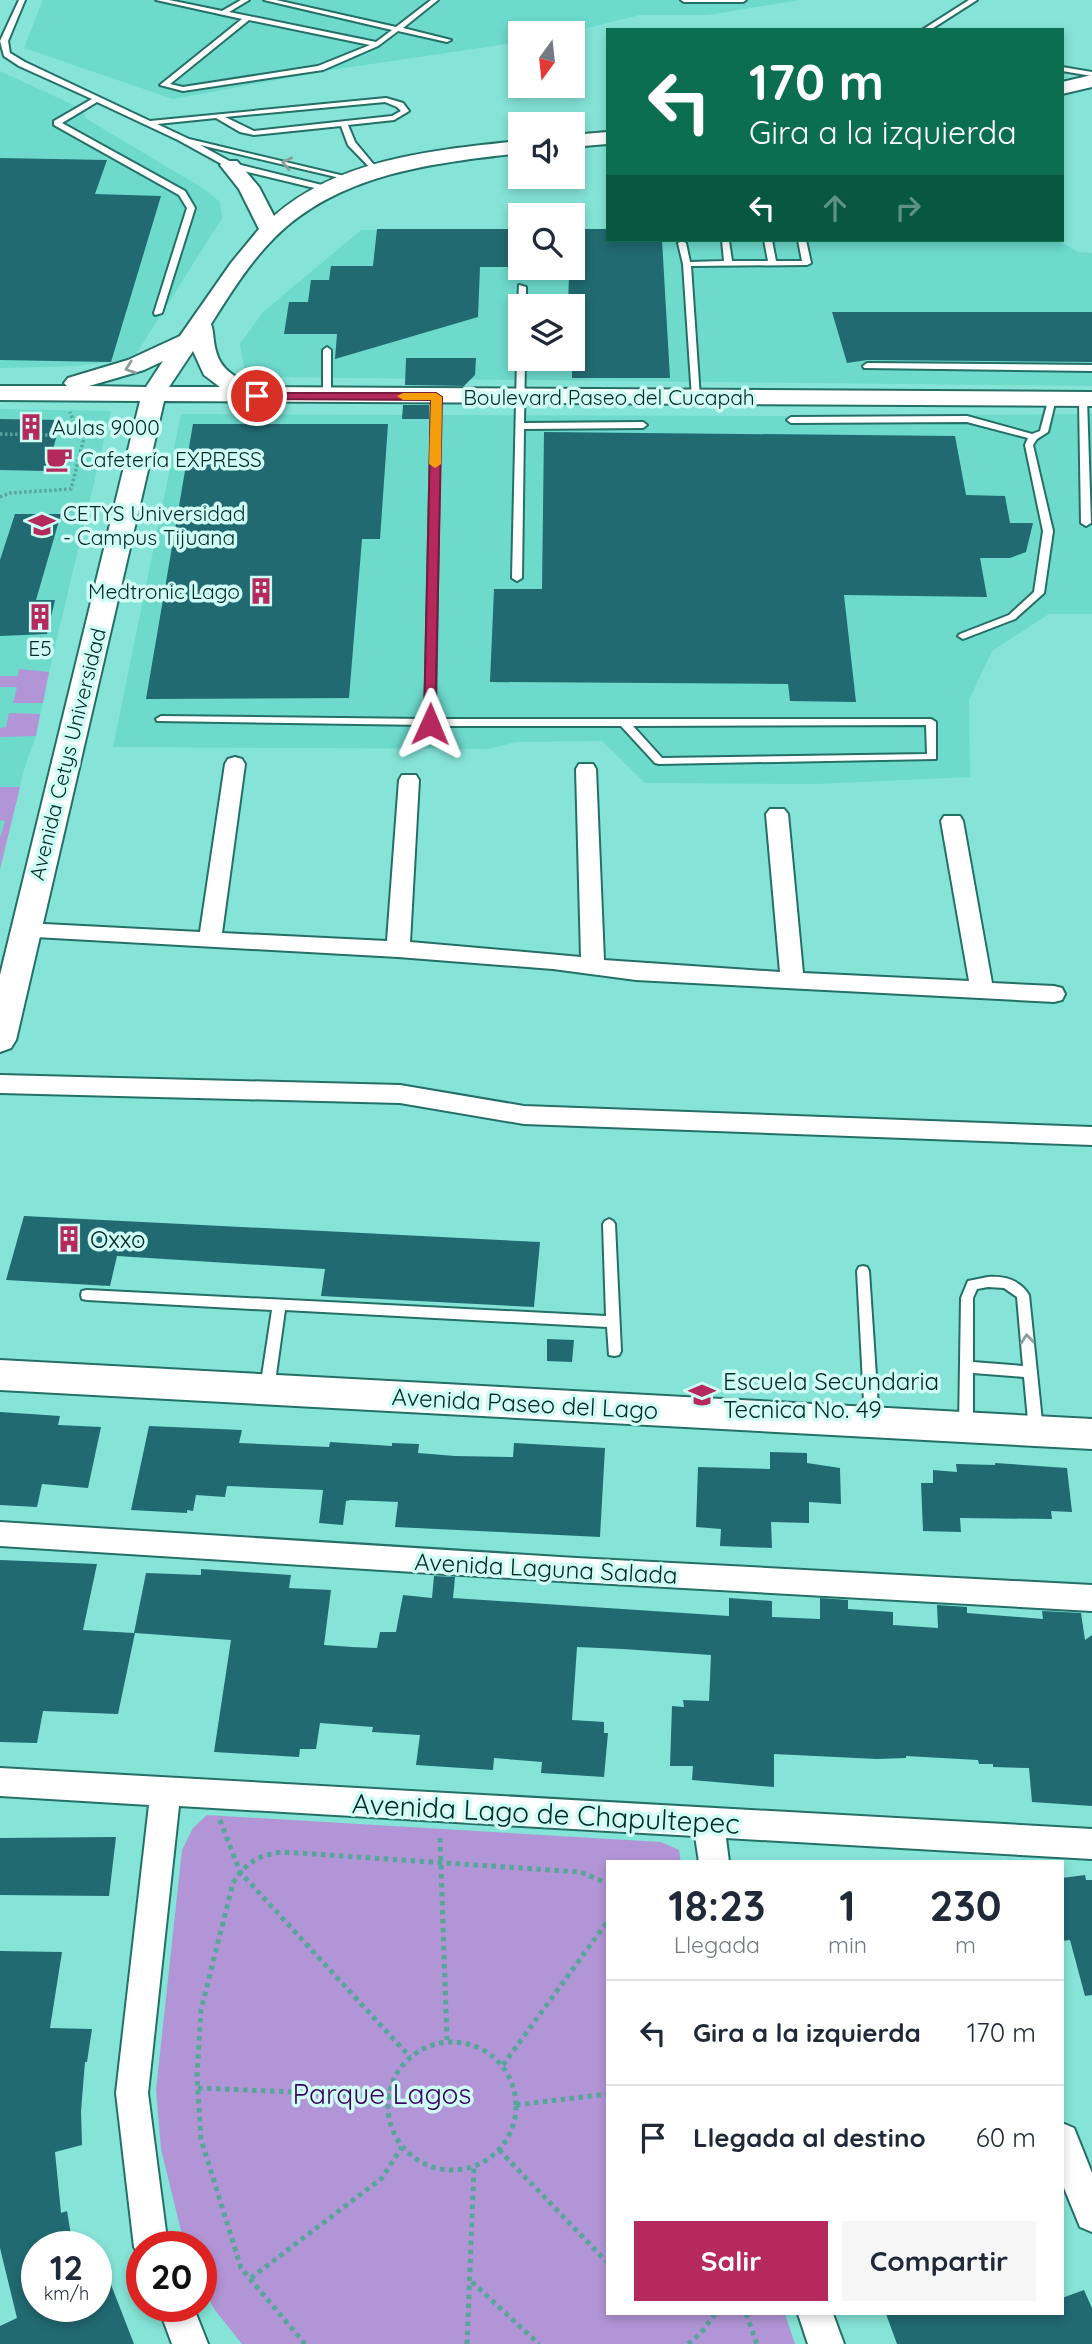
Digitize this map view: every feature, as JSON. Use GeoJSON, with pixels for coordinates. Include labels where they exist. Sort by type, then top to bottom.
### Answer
{"type":"FeatureCollection","features":[{"type":"Feature","properties":{"kind":"main road"},"geometry":{"type":"LineString","coordinates":[[1064,88],[1092,81]]}},
{"type":"Feature","properties":{"kind":"main road"},"geometry":{"type":"LineString","coordinates":[[585,140],[606,138]]}},
{"type":"Feature","properties":{"kind":"main road","name":"Avenida Cetys Universidad"},"geometry":{"type":"LineString","coordinates":[[0,1040],[153,396],[161,380],[249,254],[270,231],[312,200],[354,179],[376,172],[449,155],[508,148]]}},
{"type":"Feature","properties":{"kind":"main road"},"geometry":{"type":"LineString","coordinates":[[230,165],[249,187],[270,231]]}},
{"type":"Feature","properties":{"kind":"main road"},"geometry":{"type":"LineString","coordinates":[[40,393],[119,372],[155,358],[196,332],[202,353],[217,376],[257,396]]}},
{"type":"Feature","properties":{"kind":"main road","name":"Boulevard Paseo del Cucapah"},"geometry":{"type":"LineString","coordinates":[[0,393],[153,396],[1087,399]]}},
{"type":"Feature","properties":{"kind":"main road","name":"Avenida Paseo del Lago"},"geometry":{"type":"LineString","coordinates":[[0,1375],[1092,1434]]}},
{"type":"Feature","properties":{"kind":"street"},"geometry":{"type":"LineString","coordinates":[[210,939],[235,764]]}},
{"type":"Feature","properties":{"kind":"street"},"geometry":{"type":"LineString","coordinates":[[586,769],[593,967]]}},
{"type":"Feature","properties":{"kind":"street"},"geometry":{"type":"LineString","coordinates":[[398,949],[410,780]]}},
{"type":"Feature","properties":{"kind":"street"},"geometry":{"type":"LineString","coordinates":[[777,814],[792,978]]}},
{"type":"Feature","properties":{"kind":"street"},"geometry":{"type":"LineString","coordinates":[[952,821],[982,989]]}},
{"type":"Feature","properties":{"kind":"street"},"geometry":{"type":"LineString","coordinates":[[24,931],[398,949],[553,961],[636,972],[792,978],[1055,994]]}},
{"type":"Feature","properties":{"kind":"street"},"geometry":{"type":"LineString","coordinates":[[0,1084],[400,1094],[524,1115],[1092,1136]]}},
{"type":"Feature","properties":{"kind":"street","name":"Avenida Laguna Salada"},"geometry":{"type":"LineString","coordinates":[[0,1534],[576,1570],[1092,1598]]}},
{"type":"Feature","properties":{"kind":"street","name":"Avenida Lago de Chapultepec"},"geometry":{"type":"LineString","coordinates":[[0,1782],[709,1823],[991,1850],[1092,1844]]}},
{"type":"Feature","properties":{"kind":"street"},"geometry":{"type":"LineString","coordinates":[[149,2231],[132,2093],[166,1790]]}},
{"type":"Feature","properties":{"kind":"street"},"geometry":{"type":"LineString","coordinates":[[709,1823],[714,1860]]}},
{"type":"Feature","properties":{"kind":"street"},"geometry":{"type":"LineString","coordinates":[[1064,2145],[1092,2215]]}},
{"type":"Feature","properties":{"kind":"street"},"geometry":{"type":"LineString","coordinates":[[816,2315],[826,2344]]}},
{"type":"Feature","properties":{"kind":"street"},"geometry":{"type":"LineString","coordinates":[[181,2322],[190,2344]]}},
{"type":"Feature","properties":{"kind":"lane"},"geometry":{"type":"LineString","coordinates":[[22,0],[2,41],[3,54],[181,138],[230,165],[331,190]]}},
{"type":"Feature","properties":{"kind":"lane"},"geometry":{"type":"LineString","coordinates":[[159,0],[376,45]]}},
{"type":"Feature","properties":{"kind":"lane"},"geometry":{"type":"LineString","coordinates":[[223,13],[246,0]]}},
{"type":"Feature","properties":{"kind":"lane"},"geometry":{"type":"LineString","coordinates":[[267,0],[447,40]]}},
{"type":"Feature","properties":{"kind":"lane"},"geometry":{"type":"LineString","coordinates":[[247,18],[164,85],[183,89],[320,68],[376,45],[435,0]]}},
{"type":"Feature","properties":{"kind":"lane"},"geometry":{"type":"LineString","coordinates":[[684,0],[744,0]]}},
{"type":"Feature","properties":{"kind":"lane"},"geometry":{"type":"LineString","coordinates":[[928,28],[974,0]]}},
{"type":"Feature","properties":{"kind":"lane"},"geometry":{"type":"LineString","coordinates":[[1064,69],[1092,74]]}},
{"type":"Feature","properties":{"kind":"lane"},"geometry":{"type":"LineString","coordinates":[[97,99],[57,123],[182,193],[191,208],[158,313]]}},
{"type":"Feature","properties":{"kind":"lane"},"geometry":{"type":"LineString","coordinates":[[148,123],[217,116],[386,100],[400,104],[405,111],[394,118],[254,133],[217,116]]}},
{"type":"Feature","properties":{"kind":"lane"},"geometry":{"type":"LineString","coordinates":[[344,123],[351,143],[376,172]]}},
{"type":"Feature","properties":{"kind":"lane"},"geometry":{"type":"LineString","coordinates":[[181,138],[354,179]]}},
{"type":"Feature","properties":{"kind":"lane"},"geometry":{"type":"LineString","coordinates":[[725,242],[728,264]]}},
{"type":"Feature","properties":{"kind":"lane"},"geometry":{"type":"LineString","coordinates":[[768,242],[772,263]]}},
{"type":"Feature","properties":{"kind":"lane"},"geometry":{"type":"LineString","coordinates":[[687,264],[807,263],[802,242]]}},
{"type":"Feature","properties":{"kind":"lane"},"geometry":{"type":"LineString","coordinates":[[682,243],[687,264],[696,398]]}},
{"type":"Feature","properties":{"kind":"lane"},"geometry":{"type":"LineString","coordinates":[[522,288],[522,294]]}},
{"type":"Feature","properties":{"kind":"lane"},"geometry":{"type":"LineString","coordinates":[[327,350],[327,396]]}},
{"type":"Feature","properties":{"kind":"lane"},"geometry":{"type":"LineString","coordinates":[[867,366],[1092,368]]}},
{"type":"Feature","properties":{"kind":"lane"},"geometry":{"type":"LineString","coordinates":[[517,578],[521,371]]}},
{"type":"Feature","properties":{"kind":"lane"},"geometry":{"type":"LineString","coordinates":[[430,724],[436,397]]}},
{"type":"Feature","properties":{"kind":"lane"},"geometry":{"type":"LineString","coordinates":[[962,636],[1012,617],[1039,593],[1048,531],[1029,445],[1033,437],[1044,432],[1052,399]]}},
{"type":"Feature","properties":{"kind":"lane"},"geometry":{"type":"LineString","coordinates":[[1086,523],[1087,399]]}},
{"type":"Feature","properties":{"kind":"lane"},"geometry":{"type":"LineString","coordinates":[[792,420],[967,419],[1033,437]]}},
{"type":"Feature","properties":{"kind":"lane"},"geometry":{"type":"LineString","coordinates":[[520,426],[643,425]]}},
{"type":"Feature","properties":{"kind":"lane"},"geometry":{"type":"LineString","coordinates":[[161,719],[430,724],[624,723],[931,722],[932,757],[659,761],[624,723]]}},
{"type":"Feature","properties":{"kind":"lane"},"geometry":{"type":"LineString","coordinates":[[609,1224],[614,1351]]}},
{"type":"Feature","properties":{"kind":"lane"},"geometry":{"type":"LineString","coordinates":[[863,1271],[872,1422]]}},
{"type":"Feature","properties":{"kind":"lane"},"geometry":{"type":"LineString","coordinates":[[966,1427],[967,1298],[974,1285],[993,1280],[1014,1285],[1023,1295],[1036,1431]]}},
{"type":"Feature","properties":{"kind":"lane"},"geometry":{"type":"LineString","coordinates":[[87,1295],[612,1322]]}},
{"type":"Feature","properties":{"kind":"lane"},"geometry":{"type":"LineString","coordinates":[[267,1389],[279,1306]]}},
{"type":"Feature","properties":{"kind":"lane"},"geometry":{"type":"LineString","coordinates":[[967,1367],[1030,1372]]}},
{"type":"Feature","properties":{"kind":"path"},"geometry":{"type":"LineString","coordinates":[[0,497],[10,493],[71,489],[85,434],[75,426],[70,410],[58,410]]}},
{"type":"Feature","properties":{"kind":"path"},"geometry":{"type":"LineString","coordinates":[[0,434],[50,435]]}},
{"type":"Feature","properties":{"kind":"path"},"geometry":{"type":"LineString","coordinates":[[222,1827],[240,1872],[410,2057]]}},
{"type":"Feature","properties":{"kind":"path"},"geometry":{"type":"LineString","coordinates":[[440,1838],[447,2040]]}},
{"type":"Feature","properties":{"kind":"path"},"geometry":{"type":"LineString","coordinates":[[305,2344],[241,2268],[201,2139],[198,2088],[201,2010],[233,1883],[240,1872],[258,1854],[283,1852],[580,1872],[606,1883]]}},
{"type":"Feature","properties":{"kind":"path"},"geometry":{"type":"LineString","coordinates":[[503,2064],[606,1923]]}},
{"type":"Feature","properties":{"kind":"path"},"geometry":{"type":"LineString","coordinates":[[447,2040],[468,2041],[487,2050],[503,2064],[513,2084],[516,2105],[510,2132],[499,2150],[474,2167],[445,2171],[428,2167],[411,2157],[402,2147],[391,2127],[390,2096],[398,2072],[410,2057],[427,2046],[447,2040]]}},
{"type":"Feature","properties":{"kind":"path"},"geometry":{"type":"LineString","coordinates":[[198,2088],[390,2096]]}},
{"type":"Feature","properties":{"kind":"path"},"geometry":{"type":"LineString","coordinates":[[516,2105],[606,2094]]}},
{"type":"Feature","properties":{"kind":"path"},"geometry":{"type":"LineString","coordinates":[[251,2278],[382,2178],[402,2147]]}},
{"type":"Feature","properties":{"kind":"path"},"geometry":{"type":"LineString","coordinates":[[499,2150],[606,2261]]}},
{"type":"Feature","properties":{"kind":"path"},"geometry":{"type":"LineString","coordinates":[[467,2344],[474,2167]]}},
{"type":"Feature","properties":{"kind":"path"},"geometry":{"type":"LineString","coordinates":[[471,2281],[539,2344]]}},
{"type":"Feature","properties":{"kind":"path"},"geometry":{"type":"LineString","coordinates":[[688,2344],[701,2333],[714,2315]]}},
{"type":"Feature","properties":{"kind":"path"},"geometry":{"type":"LineString","coordinates":[[746,2315],[757,2344]]}},
{"type":"Feature","properties":{"kind":"shaded area"},"geometry":{"type":"Polygon","coordinates":[[[43,0],[800,0],[708,15],[640,15],[585,29],[585,21],[508,21],[508,44],[331,70],[173,99],[24,48],[43,0]]]}},
{"type":"Feature","properties":{"kind":"shaded area"},"geometry":{"type":"Polygon","coordinates":[[[0,71],[84,110],[85,118],[204,189],[220,202],[222,218],[133,359],[76,366],[0,368],[0,71]]]}},
{"type":"Feature","properties":{"kind":"shaded area"},"geometry":{"type":"Polygon","coordinates":[[[361,230],[508,230],[508,280],[585,280],[585,230],[606,230],[606,242],[1060,242],[1078,252],[1092,253],[1092,386],[259,377],[244,368],[240,344],[263,312],[361,230]]]}},
{"type":"Feature","properties":{"kind":"shaded area","name":"CETYS Universidad - Campus Tijuana"},"geometry":{"type":"Polygon","coordinates":[[[0,409],[111,411],[36,736],[25,766],[0,869],[0,409]]]}},
{"type":"Feature","properties":{"kind":"shaded area"},"geometry":{"type":"Polygon","coordinates":[[[181,414],[1092,414],[1092,614],[1049,614],[992,651],[969,700],[970,777],[816,784],[645,783],[602,741],[516,742],[489,749],[113,747],[181,414]]]}},
{"type":"Feature","properties":{"kind":"green space"},"geometry":{"type":"Polygon","coordinates":[[[19,669],[49,672],[43,703],[13,703],[17,687],[0,687],[0,676],[18,676],[19,669]]]}},
{"type":"Feature","properties":{"kind":"green space"},"geometry":{"type":"Polygon","coordinates":[[[9,713],[40,714],[36,736],[0,737],[0,728],[6,727],[9,713]]]}},
{"type":"Feature","properties":{"kind":"green space"},"geometry":{"type":"Polygon","coordinates":[[[0,787],[20,787],[0,869],[0,838],[5,821],[0,820],[0,787]]]}},
{"type":"Feature","properties":{"kind":"green space","name":"Parque Lagos"},"geometry":{"type":"Polygon","coordinates":[[[207,1815],[661,1842],[679,1850],[681,1860],[606,1860],[606,2315],[785,2315],[795,2344],[242,2344],[217,2313],[217,2231],[181,2231],[161,2149],[156,2090],[182,1850],[193,1828],[207,1815]]]}},
{"type":"Feature","properties":{"kind":"building"},"geometry":{"type":"Polygon","coordinates":[[[0,158],[107,160],[95,194],[161,196],[111,362],[0,360],[0,158]]]}},
{"type":"Feature","properties":{"kind":"building"},"geometry":{"type":"Polygon","coordinates":[[[377,229],[508,229],[508,267],[480,267],[478,317],[335,359],[337,334],[284,334],[289,302],[308,302],[311,280],[329,280],[331,266],[373,266],[377,229]]]}},
{"type":"Feature","properties":{"kind":"building"},"geometry":{"type":"Polygon","coordinates":[[[585,229],[606,229],[606,242],[662,242],[670,378],[572,378],[572,371],[585,371],[585,294],[568,294],[569,280],[585,280],[585,229]]]}},
{"type":"Feature","properties":{"kind":"building"},"geometry":{"type":"Polygon","coordinates":[[[832,312],[1092,312],[1092,362],[867,360],[847,363],[832,312]]]}},
{"type":"Feature","properties":{"kind":"building"},"geometry":{"type":"Polygon","coordinates":[[[406,358],[476,358],[475,375],[464,386],[405,385],[406,358]]]}},
{"type":"Feature","properties":{"kind":"building"},"geometry":{"type":"Polygon","coordinates":[[[403,405],[429,405],[429,419],[402,419],[403,405]]]}},
{"type":"Feature","properties":{"kind":"building"},"geometry":{"type":"Polygon","coordinates":[[[0,419],[61,420],[47,471],[0,470],[0,419]]]}},
{"type":"Feature","properties":{"kind":"building","name":"Medtronic Lago"},"geometry":{"type":"Polygon","coordinates":[[[193,424],[388,424],[380,539],[362,539],[349,698],[146,699],[193,424]]]}},
{"type":"Feature","properties":{"kind":"building"},"geometry":{"type":"Polygon","coordinates":[[[544,432],[955,436],[966,495],[1005,496],[1010,523],[1033,523],[1026,552],[1010,558],[980,558],[987,597],[844,595],[856,702],[790,701],[788,684],[490,682],[494,589],[542,589],[544,432]]]}},
{"type":"Feature","properties":{"kind":"building"},"geometry":{"type":"Polygon","coordinates":[[[15,514],[61,514],[36,600],[55,600],[47,634],[0,636],[0,560],[15,514]]]}},
{"type":"Feature","properties":{"kind":"building"},"geometry":{"type":"Polygon","coordinates":[[[24,1216],[540,1242],[534,1307],[321,1296],[325,1269],[117,1256],[110,1286],[6,1280],[24,1216]]]}},
{"type":"Feature","properties":{"kind":"building"},"geometry":{"type":"Polygon","coordinates":[[[547,1339],[574,1340],[572,1362],[547,1361],[547,1339]]]}},
{"type":"Feature","properties":{"kind":"building"},"geometry":{"type":"Polygon","coordinates":[[[0,1412],[60,1416],[58,1425],[101,1427],[88,1488],[42,1484],[37,1507],[0,1505],[0,1412]]]}},
{"type":"Feature","properties":{"kind":"building"},"geometry":{"type":"Polygon","coordinates":[[[149,1426],[242,1430],[239,1443],[329,1447],[330,1442],[392,1446],[392,1443],[419,1444],[418,1453],[455,1456],[513,1457],[514,1443],[605,1448],[600,1537],[395,1527],[398,1502],[346,1501],[343,1525],[319,1523],[323,1490],[227,1486],[225,1497],[196,1495],[193,1511],[187,1510],[187,1513],[131,1510],[149,1426]]]}},
{"type":"Feature","properties":{"kind":"building"},"geometry":{"type":"Polygon","coordinates":[[[770,1452],[807,1453],[807,1463],[840,1468],[841,1504],[809,1502],[809,1523],[771,1522],[772,1548],[720,1546],[721,1529],[696,1527],[698,1467],[770,1469],[770,1452]]]}},
{"type":"Feature","properties":{"kind":"building"},"geometry":{"type":"Polygon","coordinates":[[[995,1463],[1067,1468],[1072,1512],[1051,1511],[1052,1519],[960,1518],[961,1532],[923,1531],[921,1483],[933,1483],[933,1470],[957,1472],[956,1464],[995,1463]]]}},
{"type":"Feature","properties":{"kind":"building"},"geometry":{"type":"Polygon","coordinates":[[[0,1560],[97,1564],[83,1630],[134,1633],[146,1573],[201,1575],[201,1569],[291,1575],[289,1588],[331,1590],[324,1645],[352,1647],[377,1648],[380,1632],[396,1632],[403,1595],[432,1598],[434,1576],[455,1577],[453,1598],[729,1616],[729,1598],[772,1601],[772,1617],[820,1619],[820,1598],[848,1600],[848,1609],[893,1612],[893,1625],[938,1628],[937,1605],[967,1607],[967,1613],[1043,1619],[1042,1611],[1081,1613],[1085,1640],[1092,1635],[1092,1806],[1032,1802],[1029,1768],[993,1767],[993,1764],[979,1764],[978,1760],[774,1754],[774,1787],[692,1780],[693,1766],[670,1766],[672,1706],[684,1707],[683,1700],[709,1701],[711,1655],[623,1649],[577,1647],[572,1720],[604,1722],[604,1733],[608,1733],[604,1777],[541,1773],[542,1762],[494,1758],[493,1770],[416,1765],[420,1735],[372,1732],[373,1727],[320,1723],[316,1749],[300,1749],[299,1757],[214,1752],[231,1640],[135,1633],[118,1714],[43,1711],[37,1743],[0,1742],[0,1560]]]}},
{"type":"Feature","properties":{"kind":"building"},"geometry":{"type":"Polygon","coordinates":[[[116,1837],[109,1896],[0,1895],[0,1838],[116,1837]]]}},
{"type":"Feature","properties":{"kind":"building"},"geometry":{"type":"Polygon","coordinates":[[[1085,1875],[1086,1880],[1092,1880],[1092,1995],[1085,1996],[1070,1940],[1064,1941],[1064,1878],[1085,1875]]]}},
{"type":"Feature","properties":{"kind":"building"},"geometry":{"type":"Polygon","coordinates":[[[0,1951],[62,1952],[50,2028],[92,2029],[85,2062],[81,2111],[82,2145],[55,2152],[61,2213],[67,2211],[70,2231],[21,2231],[21,2322],[112,2322],[112,2287],[134,2344],[0,2344],[0,2326],[17,2318],[0,2248],[0,1951]]]}},
{"type":"Feature","properties":{"kind":"building"},"geometry":{"type":"Polygon","coordinates":[[[1084,2290],[1092,2308],[1092,2344],[897,2344],[886,2315],[1064,2315],[1064,2297],[1084,2290]]]}},
{"type":"Feature","properties":{"kind":"slow traffic"},"geometry":{"type":"LineString","coordinates":[[403,396],[436,397],[435,464]]}},
{"type":"Feature","properties":{"kind":"place","name":"Aulas 9000"},"geometry":{"type":"Point","coordinates":[31,427]}},
{"type":"Feature","properties":{"kind":"place","name":"Cafetería EXPRESS"},"geometry":{"type":"Point","coordinates":[59,459]}},
{"type":"Feature","properties":{"kind":"place","name":"CETYS Universidad - Campus Tijuana"},"geometry":{"type":"Point","coordinates":[42,525]}},
{"type":"Feature","properties":{"kind":"place","name":"Medtronic Lago"},"geometry":{"type":"Point","coordinates":[261,591]}},
{"type":"Feature","properties":{"kind":"place","name":"E5"},"geometry":{"type":"Point","coordinates":[40,617]}},
{"type":"Feature","properties":{"kind":"place","name":"Oxxo"},"geometry":{"type":"Point","coordinates":[69,1239]}},
{"type":"Feature","properties":{"kind":"place","name":"Escuela Secundaria Tecnica No. 49"},"geometry":{"type":"Point","coordinates":[702,1395]}},
{"type":"Feature","properties":{"kind":"route"},"geometry":{"type":"LineString","coordinates":[[257,396],[436,397],[430,724]]}}]}
